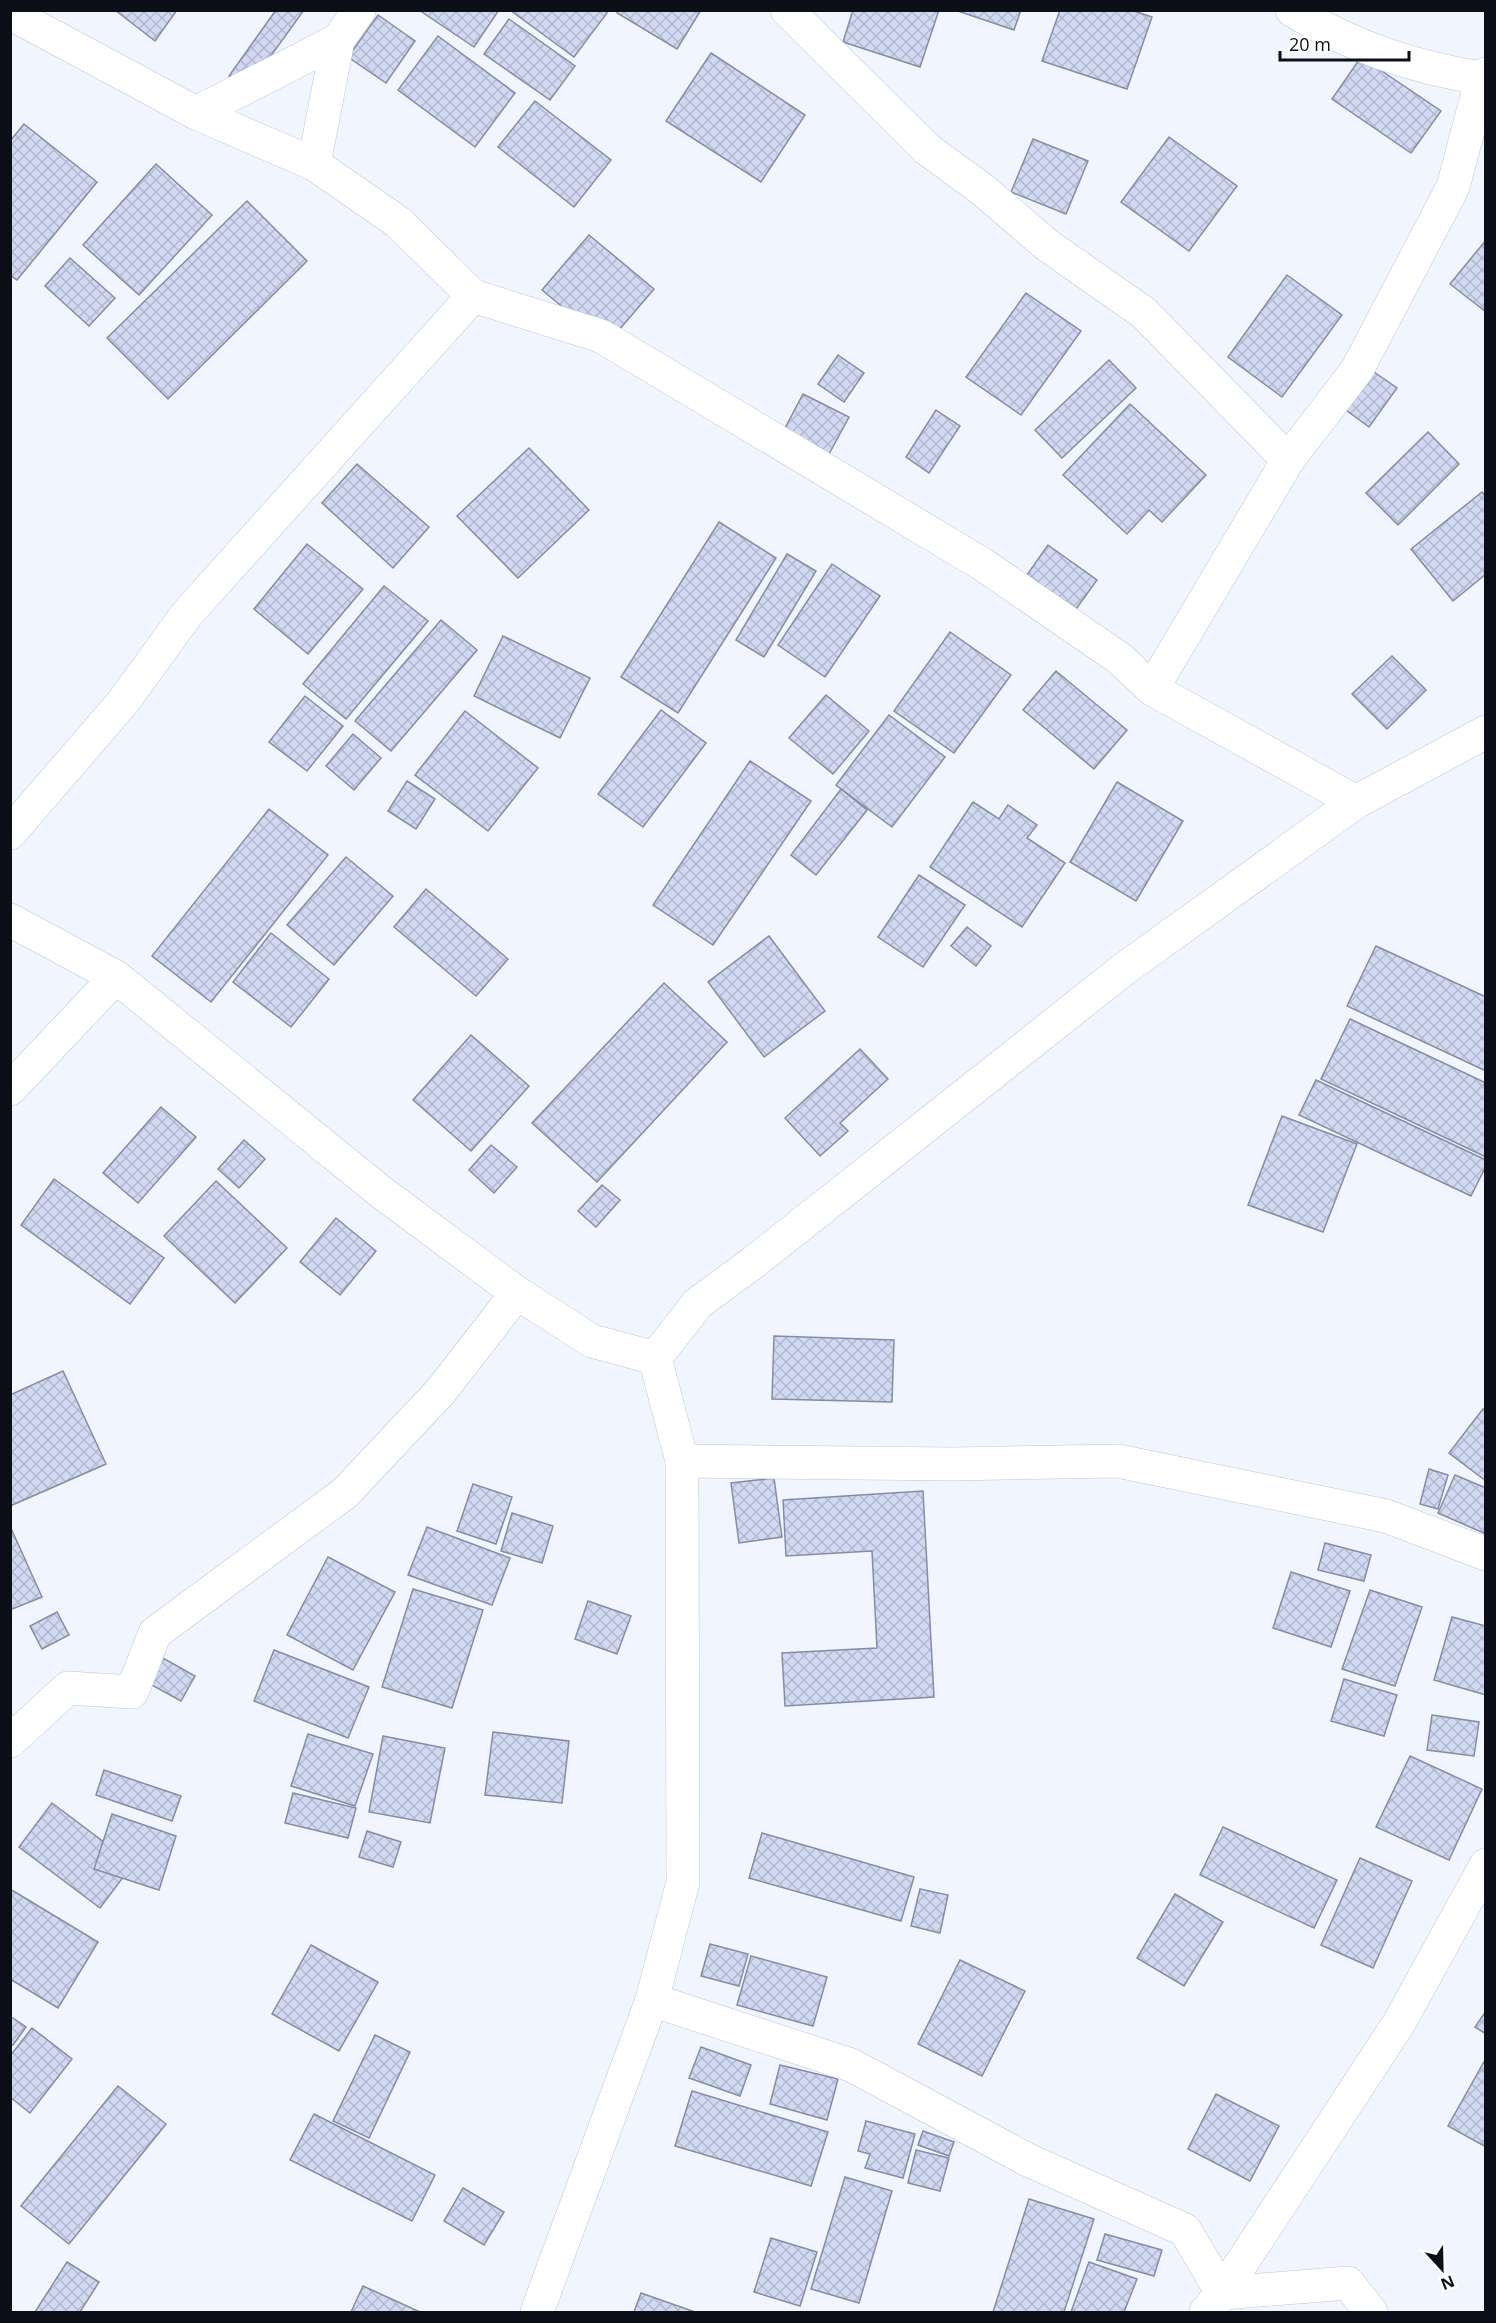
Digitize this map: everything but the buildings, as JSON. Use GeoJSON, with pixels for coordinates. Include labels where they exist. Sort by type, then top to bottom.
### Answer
{"type":"FeatureCollection","features":[{"type":"Feature","properties":{"kind":"street"},"geometry":{"type":"LineString","coordinates":[[314,164],[339,40],[359,10]]}},
{"type":"Feature","properties":{"kind":"street"},"geometry":{"type":"LineString","coordinates":[[787,10],[927,149],[983,190],[1047,245],[1144,313],[1288,460]]}},
{"type":"Feature","properties":{"kind":"street"},"geometry":{"type":"LineString","coordinates":[[1152,689],[1288,460],[1357,370],[1453,187],[1484,76],[1434,71],[1373,50],[1320,28],[1292,10]]}},
{"type":"Feature","properties":{"kind":"street"},"geometry":{"type":"LineString","coordinates":[[10,14],[196,113],[314,164],[398,222],[473,296],[601,336],[982,564],[1119,658],[1152,689],[1356,802]]}},
{"type":"Feature","properties":{"kind":"street"},"geometry":{"type":"LineString","coordinates":[[196,113],[339,40]]}},
{"type":"Feature","properties":{"kind":"street"},"geometry":{"type":"LineString","coordinates":[[10,833],[123,702],[187,614],[473,296]]}},
{"type":"Feature","properties":{"kind":"street"},"geometry":{"type":"LineString","coordinates":[[655,1358],[698,1303],[754,1262],[1124,969],[1356,802],[1485,732]]}},
{"type":"Feature","properties":{"kind":"street"},"geometry":{"type":"LineString","coordinates":[[10,920],[116,977],[381,1192],[517,1293],[592,1341],[655,1358]]}},
{"type":"Feature","properties":{"kind":"street"},"geometry":{"type":"LineString","coordinates":[[10,1089],[116,977]]}},
{"type":"Feature","properties":{"kind":"street"},"geometry":{"type":"LineString","coordinates":[[10,1740],[68,1688],[132,1692],[154,1633],[345,1493],[441,1391],[517,1293]]}},
{"type":"Feature","properties":{"kind":"street"},"geometry":{"type":"LineString","coordinates":[[537,2313],[652,2000],[683,1882],[682,1461],[655,1358]]}},
{"type":"Feature","properties":{"kind":"street"},"geometry":{"type":"LineString","coordinates":[[682,1461],[953,1464],[1118,1461],[1386,1516],[1485,1554]]}},
{"type":"Feature","properties":{"kind":"street"},"geometry":{"type":"LineString","coordinates":[[1214,2302],[1399,2023],[1485,1865]]}},
{"type":"Feature","properties":{"kind":"street"},"geometry":{"type":"LineString","coordinates":[[652,2000],[851,2065],[1028,2160],[1185,2230],[1214,2302]]}},
{"type":"Feature","properties":{"kind":"street"},"geometry":{"type":"LineString","coordinates":[[1214,2302],[1348,2283],[1371,2313]]}}]}
